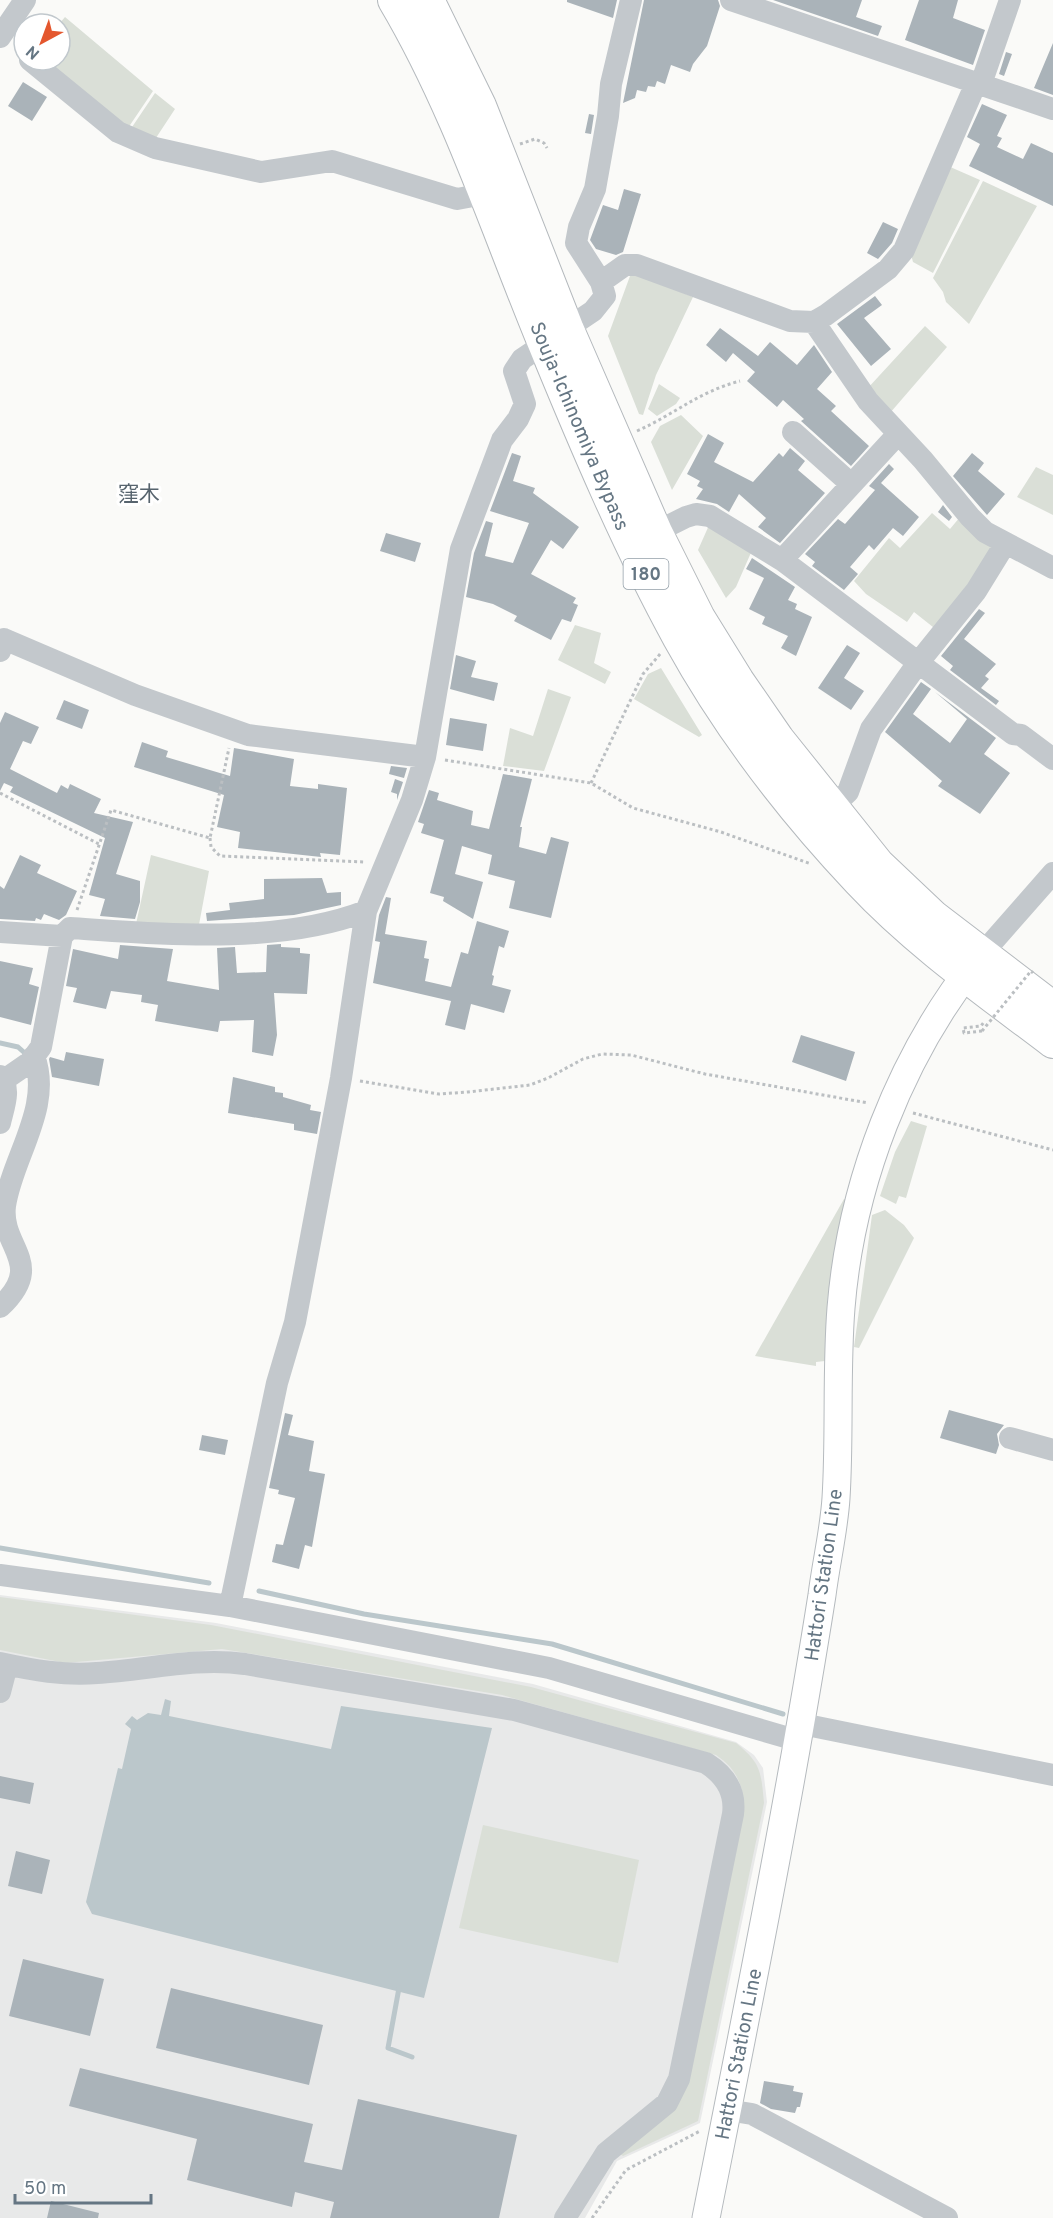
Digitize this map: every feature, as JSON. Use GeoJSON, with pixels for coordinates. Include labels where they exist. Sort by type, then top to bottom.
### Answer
{"type":"FeatureCollection","features":[{"type":"Feature","properties":{"kind":"highway","name":"Souja-Ichinomiya Bypass"},"geometry":{"type":"LineString","coordinates":[[394,0],[434,76],[484,194],[556,337],[616,441],[656,532],[699,618],[738,681],[778,739],[878,864],[934,917],[973,965],[1053,1042]]}},
{"type":"Feature","properties":{"kind":"highway","name":"Souja-Ichinomiya Bypass"},"geometry":{"type":"LineString","coordinates":[[428,0],[480,106],[499,153],[556,337],[631,545],[681,641],[757,758],[834,854],[878,900],[973,965],[1053,1008]]}},
{"type":"Feature","properties":{"kind":"main road","name":"Hattori Station Line"},"geometry":{"type":"LineString","coordinates":[[706,2218],[800,1733],[836,1501],[841,1307],[850,1247],[862,1193],[890,1107],[931,1027],[973,965]]}},
{"type":"Feature","properties":{"kind":"street"},"geometry":{"type":"LineString","coordinates":[[1,36],[25,0]]}},
{"type":"Feature","properties":{"kind":"street"},"geometry":{"type":"LineString","coordinates":[[230,1606],[274,1394],[295,1322],[341,1078],[366,911],[412,800],[425,757],[461,549],[502,440],[518,419],[525,404],[514,371],[522,359],[593,311],[605,296],[601,282],[576,243],[579,227],[595,189],[608,116],[611,84],[631,0]]}},
{"type":"Feature","properties":{"kind":"street"},"geometry":{"type":"LineString","coordinates":[[731,0],[1053,109]]}},
{"type":"Feature","properties":{"kind":"street"},"geometry":{"type":"LineString","coordinates":[[601,282],[625,266],[637,265],[790,321],[814,322],[874,280],[904,250],[978,84],[1010,0]]}},
{"type":"Feature","properties":{"kind":"street"},"geometry":{"type":"LineString","coordinates":[[45,72],[118,132],[155,148],[261,172],[332,162],[457,199],[484,194]]}},
{"type":"Feature","properties":{"kind":"street"},"geometry":{"type":"LineString","coordinates":[[814,322],[868,401],[923,460],[970,517],[985,532],[1053,568]]}},
{"type":"Feature","properties":{"kind":"street"},"geometry":{"type":"LineString","coordinates":[[793,432],[851,484]]}},
{"type":"Feature","properties":{"kind":"street"},"geometry":{"type":"LineString","coordinates":[[782,560],[898,434]]}},
{"type":"Feature","properties":{"kind":"street"},"geometry":{"type":"LineString","coordinates":[[656,532],[696,514],[710,516],[782,560],[1013,734],[1021,735],[1053,759]]}},
{"type":"Feature","properties":{"kind":"street"},"geometry":{"type":"LineString","coordinates":[[832,807],[848,792],[871,729],[918,663],[976,591],[1005,544]]}},
{"type":"Feature","properties":{"kind":"street"},"geometry":{"type":"LineString","coordinates":[[0,651],[4,639],[85,675],[248,735],[425,757]]}},
{"type":"Feature","properties":{"kind":"street"},"geometry":{"type":"LineString","coordinates":[[973,965],[1053,873]]}},
{"type":"Feature","properties":{"kind":"street"},"geometry":{"type":"LineString","coordinates":[[0,932],[215,935],[305,927],[347,918],[366,911]]}},
{"type":"Feature","properties":{"kind":"street"},"geometry":{"type":"LineString","coordinates":[[0,1123],[6,1092],[2,1078],[30,1061],[41,1047],[66,932]]}},
{"type":"Feature","properties":{"kind":"street"},"geometry":{"type":"LineString","coordinates":[[0,1307],[18,1286],[21,1274],[4,1209],[37,1105],[39,1081],[30,1061]]}},
{"type":"Feature","properties":{"kind":"street"},"geometry":{"type":"LineString","coordinates":[[1010,1438],[1053,1450]]}},
{"type":"Feature","properties":{"kind":"street"},"geometry":{"type":"LineString","coordinates":[[0,1575],[230,1606],[549,1668],[800,1733],[1053,1775]]}},
{"type":"Feature","properties":{"kind":"street"},"geometry":{"type":"LineString","coordinates":[[0,1692],[4,1664],[74,1674],[218,1660],[514,1710],[699,1761],[719,1772],[732,1793],[733,1814],[679,2079],[667,2103],[606,2153],[565,2218]]}},
{"type":"Feature","properties":{"kind":"street"},"geometry":{"type":"LineString","coordinates":[[727,2110],[752,2114],[947,2218]]}},
{"type":"Feature","properties":{"kind":"path"},"geometry":{"type":"LineString","coordinates":[[499,153],[535,139],[540,140],[547,148]]}},
{"type":"Feature","properties":{"kind":"path"},"geometry":{"type":"LineString","coordinates":[[616,441],[656,422],[699,395],[740,381]]}},
{"type":"Feature","properties":{"kind":"path"},"geometry":{"type":"LineString","coordinates":[[591,783],[643,674],[662,652],[681,641]]}},
{"type":"Feature","properties":{"kind":"path"},"geometry":{"type":"LineString","coordinates":[[233,730],[210,838],[211,847],[220,856],[385,862]]}},
{"type":"Feature","properties":{"kind":"path"},"geometry":{"type":"LineString","coordinates":[[425,757],[591,783],[633,808],[721,832],[796,861],[813,865],[834,854]]}},
{"type":"Feature","properties":{"kind":"path"},"geometry":{"type":"LineString","coordinates":[[0,793],[99,844]]}},
{"type":"Feature","properties":{"kind":"path"},"geometry":{"type":"LineString","coordinates":[[66,932],[111,810],[210,838]]}},
{"type":"Feature","properties":{"kind":"path"},"geometry":{"type":"LineString","coordinates":[[982,1024],[963,1028],[964,1033],[984,1031],[1031,971],[1033,973]]}},
{"type":"Feature","properties":{"kind":"path"},"geometry":{"type":"LineString","coordinates":[[341,1078],[439,1094],[468,1092],[530,1084],[548,1078],[583,1059],[602,1054],[631,1054],[705,1074],[890,1107],[1053,1150]]}},
{"type":"Feature","properties":{"kind":"path"},"geometry":{"type":"LineString","coordinates":[[592,2218],[626,2170],[705,2129]]}},
{"type":"Feature","properties":{"kind":"shaded area"},"geometry":{"type":"Polygon","coordinates":[[[72,23],[153,91],[126,131],[52,72],[72,72],[72,23]]]}},
{"type":"Feature","properties":{"kind":"shaded area"},"geometry":{"type":"Polygon","coordinates":[[[155,93],[175,109],[152,144],[128,133],[155,93]]]}},
{"type":"Feature","properties":{"kind":"shaded area"},"geometry":{"type":"Polygon","coordinates":[[[948,166],[980,180],[933,273],[913,262],[910,251],[948,166]]]}},
{"type":"Feature","properties":{"kind":"shaded area"},"geometry":{"type":"Polygon","coordinates":[[[983,181],[1037,206],[969,324],[946,302],[943,292],[933,278],[983,181]]]}},
{"type":"Feature","properties":{"kind":"shaded area"},"geometry":{"type":"Polygon","coordinates":[[[638,274],[693,297],[656,375],[643,415],[639,414],[608,336],[630,276],[638,274]]]}},
{"type":"Feature","properties":{"kind":"shaded area"},"geometry":{"type":"Polygon","coordinates":[[[925,326],[947,347],[890,413],[867,389],[925,326]]]}},
{"type":"Feature","properties":{"kind":"shaded area"},"geometry":{"type":"Polygon","coordinates":[[[659,384],[680,398],[676,404],[657,416],[648,409],[659,384]]]}},
{"type":"Feature","properties":{"kind":"shaded area"},"geometry":{"type":"Polygon","coordinates":[[[681,415],[703,436],[672,490],[651,442],[660,426],[681,415]]]}},
{"type":"Feature","properties":{"kind":"shaded area"},"geometry":{"type":"Polygon","coordinates":[[[1036,467],[1053,475],[1053,515],[1017,497],[1036,467]]]}},
{"type":"Feature","properties":{"kind":"shaded area"},"geometry":{"type":"Polygon","coordinates":[[[932,513],[950,529],[960,517],[997,548],[938,631],[914,612],[907,622],[866,594],[854,581],[889,538],[900,548],[932,513]]]}},
{"type":"Feature","properties":{"kind":"shaded area"},"geometry":{"type":"Polygon","coordinates":[[[710,523],[753,548],[736,587],[726,598],[698,550],[710,523]]]}},
{"type":"Feature","properties":{"kind":"shaded area"},"geometry":{"type":"Polygon","coordinates":[[[575,625],[601,633],[594,663],[611,672],[605,684],[558,660],[575,625]]]}},
{"type":"Feature","properties":{"kind":"shaded area"},"geometry":{"type":"Polygon","coordinates":[[[661,668],[702,735],[699,737],[634,699],[648,674],[661,668]]]}},
{"type":"Feature","properties":{"kind":"shaded area"},"geometry":{"type":"Polygon","coordinates":[[[548,689],[571,697],[544,771],[503,766],[510,728],[533,736],[548,689]]]}},
{"type":"Feature","properties":{"kind":"shaded area"},"geometry":{"type":"Polygon","coordinates":[[[151,855],[209,871],[198,930],[136,924],[151,855]]]}},
{"type":"Feature","properties":{"kind":"shaded area"},"geometry":{"type":"Polygon","coordinates":[[[911,1121],[927,1126],[906,1198],[899,1196],[896,1204],[880,1196],[895,1152],[911,1121]]]}},
{"type":"Feature","properties":{"kind":"shaded area"},"geometry":{"type":"Polygon","coordinates":[[[844,1199],[847,1200],[828,1294],[825,1361],[816,1362],[816,1366],[755,1356],[844,1199]]]}},
{"type":"Feature","properties":{"kind":"shaded area"},"geometry":{"type":"Polygon","coordinates":[[[885,1210],[904,1225],[914,1238],[859,1348],[854,1347],[872,1215],[885,1210]]]}},
{"type":"Feature","properties":{"kind":"shaded area"},"geometry":{"type":"Polygon","coordinates":[[[0,1595],[216,1623],[533,1684],[736,1742],[754,1755],[763,1768],[767,1802],[700,2123],[617,2161],[585,2218],[0,2218],[0,1595]]]}},
{"type":"Feature","properties":{"kind":"shaded area"},"geometry":{"type":"Polygon","coordinates":[[[0,1597],[211,1625],[531,1687],[736,1743],[750,1756],[758,1768],[764,1803],[698,2121],[623,2156],[620,2154],[676,2107],[743,1794],[734,1772],[722,1759],[716,1755],[502,1695],[222,1649],[65,1663],[0,1650],[0,1597]]]}},
{"type":"Feature","properties":{"kind":"shaded area"},"geometry":{"type":"Polygon","coordinates":[[[165,1699],[171,1701],[169,1716],[331,1749],[341,1706],[492,1728],[424,1998],[92,1914],[86,1902],[118,1768],[122,1769],[131,1729],[125,1724],[132,1716],[137,1720],[148,1713],[161,1715],[165,1699]]]}},
{"type":"Feature","properties":{"kind":"shaded area"},"geometry":{"type":"Polygon","coordinates":[[[483,1825],[639,1860],[618,1963],[459,1928],[483,1825]]]}},
{"type":"Feature","properties":{"kind":"building"},"geometry":{"type":"Polygon","coordinates":[[[567,0],[617,0],[613,18],[567,2],[567,0]]]}},
{"type":"Feature","properties":{"kind":"building"},"geometry":{"type":"Polygon","coordinates":[[[644,0],[718,0],[720,6],[707,46],[693,64],[690,72],[671,65],[665,84],[657,81],[655,87],[648,86],[646,92],[637,90],[635,98],[623,103],[644,0]]]}},
{"type":"Feature","properties":{"kind":"building"},"geometry":{"type":"Polygon","coordinates":[[[773,0],[862,0],[856,17],[882,26],[878,36],[773,0]]]}},
{"type":"Feature","properties":{"kind":"building"},"geometry":{"type":"Polygon","coordinates":[[[919,0],[958,0],[953,18],[985,30],[973,65],[905,40],[919,0]]]}},
{"type":"Feature","properties":{"kind":"building"},"geometry":{"type":"Polygon","coordinates":[[[1053,43],[1053,95],[1034,88],[1053,43]]]}},
{"type":"Feature","properties":{"kind":"building"},"geometry":{"type":"Polygon","coordinates":[[[1006,52],[1012,54],[1004,76],[999,74],[1006,52]]]}},
{"type":"Feature","properties":{"kind":"building"},"geometry":{"type":"Polygon","coordinates":[[[23,82],[47,97],[32,121],[8,106],[23,82]]]}},
{"type":"Feature","properties":{"kind":"building"},"geometry":{"type":"Polygon","coordinates":[[[982,104],[1007,115],[997,136],[1002,138],[997,147],[1023,159],[1031,143],[1053,153],[1053,206],[969,166],[980,144],[967,137],[982,104]]]}},
{"type":"Feature","properties":{"kind":"building"},"geometry":{"type":"Polygon","coordinates":[[[589,114],[594,115],[591,134],[585,133],[589,114]]]}},
{"type":"Feature","properties":{"kind":"building"},"geometry":{"type":"Polygon","coordinates":[[[624,189],[641,194],[623,252],[616,255],[596,249],[590,240],[603,205],[618,210],[624,189]]]}},
{"type":"Feature","properties":{"kind":"building"},"geometry":{"type":"Polygon","coordinates":[[[883,222],[898,229],[892,243],[878,259],[867,253],[883,222]]]}},
{"type":"Feature","properties":{"kind":"building"},"geometry":{"type":"Polygon","coordinates":[[[875,296],[882,305],[864,318],[891,349],[871,366],[837,324],[875,296]]]}},
{"type":"Feature","properties":{"kind":"building"},"geometry":{"type":"Polygon","coordinates":[[[720,328],[758,356],[770,342],[797,365],[814,345],[832,372],[817,389],[836,406],[831,411],[869,446],[851,466],[801,421],[804,419],[783,400],[777,407],[747,381],[755,372],[733,353],[726,362],[706,345],[720,328]]]}},
{"type":"Feature","properties":{"kind":"building"},"geometry":{"type":"Polygon","coordinates":[[[708,434],[724,443],[714,462],[753,482],[779,453],[783,457],[790,448],[805,461],[798,470],[825,493],[780,543],[758,527],[766,518],[739,494],[729,512],[717,504],[696,499],[703,489],[697,486],[700,481],[687,474],[708,434]]]}},
{"type":"Feature","properties":{"kind":"building"},"geometry":{"type":"Polygon","coordinates":[[[512,453],[521,456],[513,481],[535,488],[533,493],[579,527],[563,549],[551,540],[531,574],[576,598],[573,603],[578,605],[571,622],[562,619],[551,640],[514,621],[517,616],[493,604],[466,597],[474,553],[486,521],[493,523],[485,556],[513,563],[529,523],[490,511],[512,453]]]}},
{"type":"Feature","properties":{"kind":"building"},"geometry":{"type":"Polygon","coordinates":[[[972,453],[984,463],[978,471],[1005,494],[987,515],[953,476],[972,453]]]}},
{"type":"Feature","properties":{"kind":"building"},"geometry":{"type":"Polygon","coordinates":[[[889,464],[894,469],[881,483],[919,517],[903,536],[893,528],[874,550],[869,545],[850,567],[858,574],[844,590],[812,566],[815,562],[805,554],[838,519],[845,524],[875,490],[869,486],[889,464]]]}},
{"type":"Feature","properties":{"kind":"building"},"geometry":{"type":"Polygon","coordinates":[[[943,505],[952,517],[949,521],[938,512],[943,505]]]}},
{"type":"Feature","properties":{"kind":"building"},"geometry":{"type":"Polygon","coordinates":[[[386,533],[421,543],[415,562],[380,551],[386,533]]]}},
{"type":"Feature","properties":{"kind":"building"},"geometry":{"type":"Polygon","coordinates":[[[752,558],[795,587],[788,600],[797,604],[795,609],[812,617],[796,656],[781,648],[788,636],[762,624],[765,617],[749,609],[764,578],[746,569],[752,558]]]}},
{"type":"Feature","properties":{"kind":"building"},"geometry":{"type":"Polygon","coordinates":[[[979,609],[985,613],[964,639],[996,664],[985,676],[989,679],[981,688],[999,701],[996,705],[950,670],[953,666],[941,656],[979,609]]]}},
{"type":"Feature","properties":{"kind":"building"},"geometry":{"type":"Polygon","coordinates":[[[847,645],[860,653],[844,678],[864,691],[851,710],[818,688],[847,645]]]}},
{"type":"Feature","properties":{"kind":"building"},"geometry":{"type":"Polygon","coordinates":[[[456,655],[476,661],[471,677],[498,683],[494,701],[450,689],[456,655]]]}},
{"type":"Feature","properties":{"kind":"building"},"geometry":{"type":"Polygon","coordinates":[[[921,682],[931,689],[913,714],[950,743],[967,719],[935,692],[996,738],[984,754],[1010,773],[980,814],[938,786],[942,781],[885,732],[921,682]]]}},
{"type":"Feature","properties":{"kind":"building"},"geometry":{"type":"Polygon","coordinates":[[[64,700],[89,710],[82,729],[56,719],[64,700]]]}},
{"type":"Feature","properties":{"kind":"building"},"geometry":{"type":"Polygon","coordinates":[[[5,712],[39,727],[31,744],[23,741],[10,769],[57,793],[61,785],[68,789],[70,784],[101,799],[94,813],[133,822],[116,874],[140,881],[140,902],[135,919],[100,916],[105,899],[89,895],[105,838],[10,792],[13,787],[4,783],[0,791],[0,723],[5,712]]]}},
{"type":"Feature","properties":{"kind":"building"},"geometry":{"type":"Polygon","coordinates":[[[450,718],[487,724],[483,751],[446,745],[450,718]]]}},
{"type":"Feature","properties":{"kind":"building"},"geometry":{"type":"Polygon","coordinates":[[[142,742],[168,751],[166,757],[230,776],[234,748],[294,759],[290,786],[318,789],[318,784],[347,788],[340,855],[320,853],[321,857],[238,848],[240,832],[217,827],[224,795],[134,767],[142,742]]]}},
{"type":"Feature","properties":{"kind":"building"},"geometry":{"type":"Polygon","coordinates":[[[391,766],[407,768],[404,778],[389,774],[391,766]]]}},
{"type":"Feature","properties":{"kind":"building"},"geometry":{"type":"Polygon","coordinates":[[[503,774],[532,779],[520,827],[522,827],[519,847],[546,854],[551,837],[569,842],[551,918],[509,908],[515,881],[488,874],[492,855],[462,846],[455,874],[483,882],[473,919],[443,901],[444,897],[430,893],[444,840],[421,833],[424,824],[418,822],[429,790],[439,793],[437,800],[473,811],[471,825],[489,829],[503,774]]]}},
{"type":"Feature","properties":{"kind":"building"},"geometry":{"type":"Polygon","coordinates":[[[395,779],[403,782],[397,800],[397,794],[391,792],[395,779]]]}},
{"type":"Feature","properties":{"kind":"building"},"geometry":{"type":"Polygon","coordinates":[[[20,855],[41,865],[37,873],[77,891],[66,915],[59,920],[44,914],[41,920],[36,918],[35,921],[0,919],[0,886],[4,889],[20,855]]]}},
{"type":"Feature","properties":{"kind":"building"},"geometry":{"type":"Polygon","coordinates":[[[322,878],[327,893],[341,892],[341,905],[294,915],[207,921],[206,913],[230,910],[229,903],[264,899],[264,879],[322,878]]]}},
{"type":"Feature","properties":{"kind":"building"},"geometry":{"type":"Polygon","coordinates":[[[386,897],[391,898],[385,934],[427,941],[424,958],[429,959],[425,981],[451,987],[461,952],[468,954],[477,921],[509,931],[504,948],[499,946],[492,975],[494,976],[492,985],[511,990],[504,1013],[471,1004],[465,1030],[445,1025],[451,1001],[373,983],[380,942],[375,941],[379,915],[386,897]]]}},
{"type":"Feature","properties":{"kind":"building"},"geometry":{"type":"Polygon","coordinates":[[[281,944],[281,947],[300,948],[300,953],[310,954],[307,994],[274,993],[277,1035],[273,1056],[252,1052],[254,1020],[220,1021],[218,1032],[155,1021],[158,1005],[141,1002],[142,995],[111,991],[106,1009],[73,1002],[77,988],[66,986],[73,949],[118,959],[120,945],[173,949],[167,981],[219,990],[217,948],[235,947],[237,973],[266,972],[267,945],[281,944]]]}},
{"type":"Feature","properties":{"kind":"building"},"geometry":{"type":"Polygon","coordinates":[[[0,961],[33,968],[29,984],[39,987],[31,1025],[0,1017],[0,961]]]}},
{"type":"Feature","properties":{"kind":"building"},"geometry":{"type":"Polygon","coordinates":[[[801,1035],[855,1052],[846,1081],[792,1062],[801,1035]]]}},
{"type":"Feature","properties":{"kind":"building"},"geometry":{"type":"Polygon","coordinates":[[[66,1052],[104,1059],[99,1086],[52,1077],[50,1057],[64,1061],[66,1052]]]}},
{"type":"Feature","properties":{"kind":"building"},"geometry":{"type":"Polygon","coordinates":[[[233,1077],[275,1087],[275,1092],[283,1093],[283,1097],[311,1105],[310,1110],[321,1112],[317,1134],[294,1130],[294,1124],[228,1113],[233,1077]]]}},
{"type":"Feature","properties":{"kind":"building"},"geometry":{"type":"Polygon","coordinates":[[[949,1410],[1004,1425],[997,1434],[999,1445],[996,1454],[940,1438],[949,1410]]]}},
{"type":"Feature","properties":{"kind":"building"},"geometry":{"type":"Polygon","coordinates":[[[285,1413],[293,1415],[288,1435],[314,1441],[309,1471],[325,1474],[312,1547],[305,1545],[299,1569],[272,1562],[276,1544],[283,1545],[295,1498],[278,1494],[279,1490],[269,1488],[285,1413]]]}},
{"type":"Feature","properties":{"kind":"building"},"geometry":{"type":"Polygon","coordinates":[[[202,1435],[228,1440],[225,1455],[199,1450],[202,1435]]]}},
{"type":"Feature","properties":{"kind":"building"},"geometry":{"type":"Polygon","coordinates":[[[0,1776],[34,1783],[30,1804],[0,1798],[0,1776]]]}},
{"type":"Feature","properties":{"kind":"building"},"geometry":{"type":"Polygon","coordinates":[[[16,1851],[50,1860],[42,1894],[8,1886],[16,1851]]]}},
{"type":"Feature","properties":{"kind":"building"},"geometry":{"type":"Polygon","coordinates":[[[23,1959],[104,1979],[90,2036],[9,2016],[23,1959]]]}},
{"type":"Feature","properties":{"kind":"building"},"geometry":{"type":"Polygon","coordinates":[[[171,1988],[323,2025],[309,2085],[156,2048],[171,1988]]]}},
{"type":"Feature","properties":{"kind":"building"},"geometry":{"type":"Polygon","coordinates":[[[80,2068],[313,2124],[304,2162],[342,2170],[358,2099],[517,2135],[499,2218],[330,2218],[334,2202],[295,2192],[292,2207],[187,2180],[197,2139],[69,2106],[80,2068]]]}},
{"type":"Feature","properties":{"kind":"building"},"geometry":{"type":"Polygon","coordinates":[[[764,2081],[794,2086],[793,2091],[803,2093],[800,2107],[797,2107],[795,2113],[771,2109],[760,2103],[764,2081]]]}},
{"type":"Feature","properties":{"kind":"building"},"geometry":{"type":"Polygon","coordinates":[[[51,2201],[99,2213],[98,2218],[47,2218],[51,2201]]]}},
{"type":"Feature","properties":{"kind":"waterway"},"geometry":{"type":"LineString","coordinates":[[0,1043],[18,1047],[27,1055]]}},
{"type":"Feature","properties":{"kind":"waterway"},"geometry":{"type":"LineString","coordinates":[[0,1548],[209,1583]]}},
{"type":"Feature","properties":{"kind":"waterway"},"geometry":{"type":"LineString","coordinates":[[259,1591],[364,1614],[552,1644],[783,1714]]}},
{"type":"Feature","properties":{"kind":"waterway"},"geometry":{"type":"LineString","coordinates":[[399,1988],[388,2048],[412,2057]]}},
{"type":"Feature","properties":{"kind":"district","name":"窪木"},"geometry":{"type":"Point","coordinates":[139,494]}}]}
